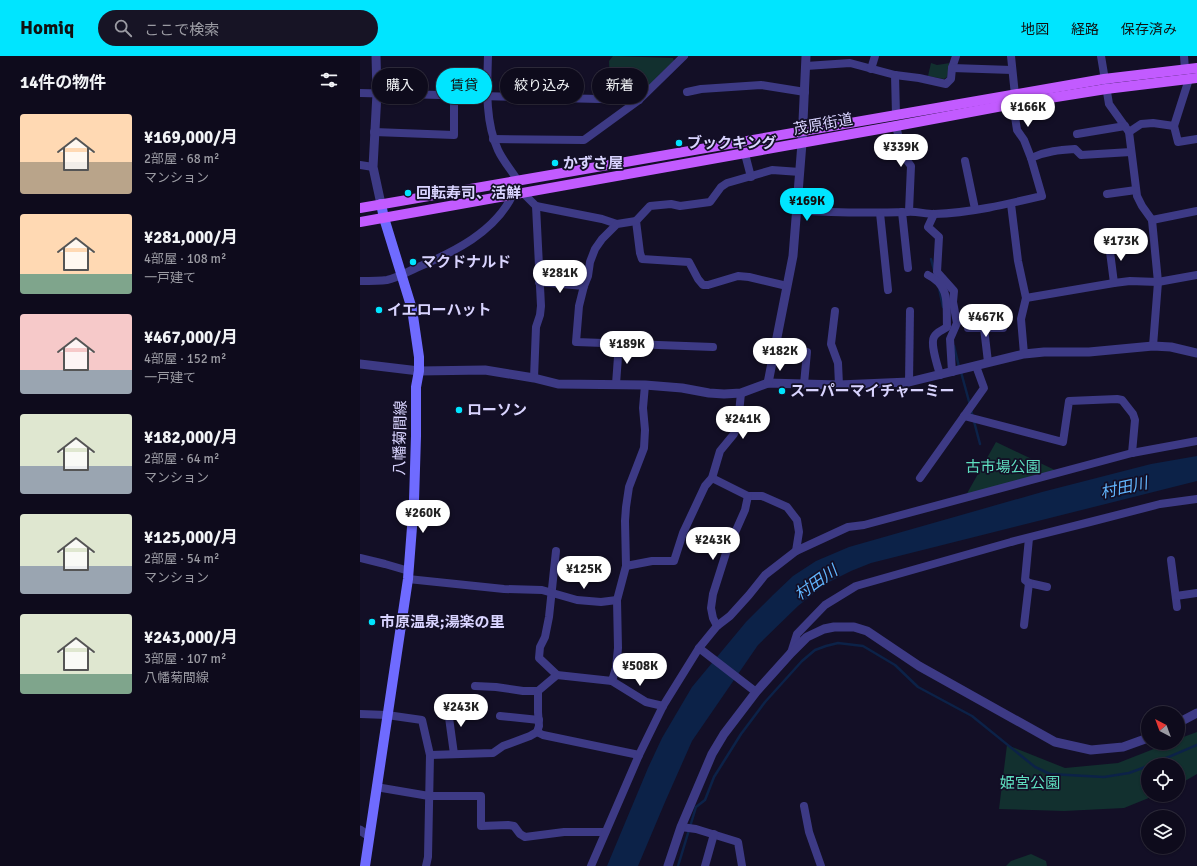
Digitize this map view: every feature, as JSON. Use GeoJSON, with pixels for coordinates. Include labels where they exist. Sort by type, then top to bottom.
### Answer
{"type":"FeatureCollection","features":[{"type":"Feature","properties":{"kind":"main road","name":"茂原街道"},"geometry":{"type":"LineString","coordinates":[[360,208],[896,115],[1014,99],[1197,68]]}},
{"type":"Feature","properties":{"kind":"main road","name":"茂原街道"},"geometry":{"type":"LineString","coordinates":[[1105,84],[1193,79]]}},
{"type":"Feature","properties":{"kind":"main road","name":"茂原街道"},"geometry":{"type":"LineString","coordinates":[[360,222],[896,126],[1014,99]]}},
{"type":"Feature","properties":{"kind":"main road","name":"八幡菊間線"},"geometry":{"type":"LineString","coordinates":[[365,866],[408,575],[414,501],[416,386],[419,372],[419,356],[412,308],[381,204]]}},
{"type":"Feature","properties":{"kind":"street"},"geometry":{"type":"LineString","coordinates":[[376,56],[377,68]]}},
{"type":"Feature","properties":{"kind":"street"},"geometry":{"type":"LineString","coordinates":[[487,68],[488,56]]}},
{"type":"Feature","properties":{"kind":"street"},"geometry":{"type":"LineString","coordinates":[[648,92],[684,56]]}},
{"type":"Feature","properties":{"kind":"street"},"geometry":{"type":"LineString","coordinates":[[768,383],[793,256],[798,210],[806,56]]}},
{"type":"Feature","properties":{"kind":"street"},"geometry":{"type":"LineString","coordinates":[[871,69],[874,56]]}},
{"type":"Feature","properties":{"kind":"street"},"geometry":{"type":"LineString","coordinates":[[806,66],[850,63],[895,75],[919,78],[946,84],[951,79],[952,68],[956,56]]}},
{"type":"Feature","properties":{"kind":"street"},"geometry":{"type":"LineString","coordinates":[[798,210],[934,214],[1011,204],[1042,196],[1032,158],[1024,140],[1017,130],[1011,56]]}},
{"type":"Feature","properties":{"kind":"street"},"geometry":{"type":"LineString","coordinates":[[1101,56],[1109,104],[1127,129],[1137,196],[1152,220],[1158,282],[1154,346]]}},
{"type":"Feature","properties":{"kind":"street"},"geometry":{"type":"LineString","coordinates":[[1184,56],[1185,69]]}},
{"type":"Feature","properties":{"kind":"street"},"geometry":{"type":"LineString","coordinates":[[952,68],[1012,70]]}},
{"type":"Feature","properties":{"kind":"street"},"geometry":{"type":"LineString","coordinates":[[895,75],[896,115]]}},
{"type":"Feature","properties":{"kind":"street"},"geometry":{"type":"LineString","coordinates":[[1193,79],[1174,126],[1178,142],[1197,139]]}},
{"type":"Feature","properties":{"kind":"street"},"geometry":{"type":"LineString","coordinates":[[687,92],[701,88],[761,85],[805,92]]}},
{"type":"Feature","properties":{"kind":"street"},"geometry":{"type":"LineString","coordinates":[[360,93],[372,93]]}},
{"type":"Feature","properties":{"kind":"street"},"geometry":{"type":"LineString","coordinates":[[492,97],[592,99]]}},
{"type":"Feature","properties":{"kind":"street"},"geometry":{"type":"LineString","coordinates":[[377,104],[373,167],[381,204]]}},
{"type":"Feature","properties":{"kind":"street"},"geometry":{"type":"LineString","coordinates":[[374,132],[454,135],[454,104]]}},
{"type":"Feature","properties":{"kind":"street"},"geometry":{"type":"LineString","coordinates":[[487,104],[494,139],[499,151],[518,181]]}},
{"type":"Feature","properties":{"kind":"street"},"geometry":{"type":"LineString","coordinates":[[494,139],[584,140],[634,104]]}},
{"type":"Feature","properties":{"kind":"street"},"geometry":{"type":"LineString","coordinates":[[1077,134],[1127,129],[1141,124],[1153,123],[1174,126]]}},
{"type":"Feature","properties":{"kind":"street"},"geometry":{"type":"LineString","coordinates":[[896,126],[903,155],[911,166],[905,212],[908,268]]}},
{"type":"Feature","properties":{"kind":"street"},"geometry":{"type":"LineString","coordinates":[[1032,158],[1040,154],[1058,150],[1075,149],[1081,155],[1130,152]]}},
{"type":"Feature","properties":{"kind":"street"},"geometry":{"type":"LineString","coordinates":[[744,154],[751,177]]}},
{"type":"Feature","properties":{"kind":"street"},"geometry":{"type":"LineString","coordinates":[[965,161],[975,209]]}},
{"type":"Feature","properties":{"kind":"street"},"geometry":{"type":"LineString","coordinates":[[360,165],[373,167]]}},
{"type":"Feature","properties":{"kind":"street"},"geometry":{"type":"LineString","coordinates":[[360,280],[388,280],[436,260],[476,236],[494,222],[518,194],[536,206],[602,218],[617,224],[636,221],[650,206],[671,204],[680,206],[710,202],[721,187],[727,183],[772,170],[800,172]]}},
{"type":"Feature","properties":{"kind":"street"},"geometry":{"type":"LineString","coordinates":[[1107,194],[1136,190]]}},
{"type":"Feature","properties":{"kind":"street"},"geometry":{"type":"LineString","coordinates":[[1011,204],[1018,261],[1026,298],[1021,319],[1024,354]]}},
{"type":"Feature","properties":{"kind":"street"},"geometry":{"type":"LineString","coordinates":[[534,378],[536,327],[541,306],[536,206]]}},
{"type":"Feature","properties":{"kind":"street"},"geometry":{"type":"LineString","coordinates":[[1152,220],[1197,211]]}},
{"type":"Feature","properties":{"kind":"street"},"geometry":{"type":"LineString","coordinates":[[880,213],[888,290]]}},
{"type":"Feature","properties":{"kind":"street"},"geometry":{"type":"LineString","coordinates":[[934,214],[928,227],[939,237],[937,272],[954,291],[953,302],[957,323],[950,339],[952,372]]}},
{"type":"Feature","properties":{"kind":"street"},"geometry":{"type":"LineString","coordinates":[[636,221],[642,259],[689,262],[698,279],[704,285],[738,276],[749,277],[787,286]]}},
{"type":"Feature","properties":{"kind":"street"},"geometry":{"type":"LineString","coordinates":[[617,224],[602,239],[595,249],[590,262],[580,306],[576,342],[713,347]]}},
{"type":"Feature","properties":{"kind":"street"},"geometry":{"type":"LineString","coordinates":[[1109,244],[1114,283]]}},
{"type":"Feature","properties":{"kind":"street"},"geometry":{"type":"LineString","coordinates":[[928,275],[936,279],[945,292],[947,327],[937,333],[933,338],[932,344],[940,375]]}},
{"type":"Feature","properties":{"kind":"street"},"geometry":{"type":"LineString","coordinates":[[1026,298],[1114,283],[1130,281],[1158,282],[1197,275]]}},
{"type":"Feature","properties":{"kind":"street"},"geometry":{"type":"LineString","coordinates":[[539,282],[584,286]]}},
{"type":"Feature","properties":{"kind":"street"},"geometry":{"type":"LineString","coordinates":[[835,311],[831,344],[838,363],[839,385]]}},
{"type":"Feature","properties":{"kind":"street"},"geometry":{"type":"LineString","coordinates":[[909,382],[910,311]]}},
{"type":"Feature","properties":{"kind":"street"},"geometry":{"type":"LineString","coordinates":[[968,328],[1003,328]]}},
{"type":"Feature","properties":{"kind":"street"},"geometry":{"type":"LineString","coordinates":[[984,328],[988,362]]}},
{"type":"Feature","properties":{"kind":"street"},"geometry":{"type":"LineString","coordinates":[[616,384],[619,343]]}},
{"type":"Feature","properties":{"kind":"street"},"geometry":{"type":"LineString","coordinates":[[360,364],[419,372],[485,370],[534,378],[558,384],[645,385],[682,388],[724,394],[741,392],[768,383],[866,385],[909,382],[988,362],[1024,354],[1044,352],[1089,352],[1154,346],[1171,347],[1197,353]]}},
{"type":"Feature","properties":{"kind":"street"},"geometry":{"type":"LineString","coordinates":[[804,384],[807,352]]}},
{"type":"Feature","properties":{"kind":"street"},"geometry":{"type":"LineString","coordinates":[[920,478],[984,388],[976,366]]}},
{"type":"Feature","properties":{"kind":"street"},"geometry":{"type":"LineString","coordinates":[[612,681],[616,668],[618,648],[617,600],[626,566],[626,506],[630,487],[644,448],[643,408],[645,385]]}},
{"type":"Feature","properties":{"kind":"street"},"geometry":{"type":"LineString","coordinates":[[626,566],[652,561],[674,561],[683,533],[705,486],[712,478],[720,451],[734,434],[738,423],[741,392]]}},
{"type":"Feature","properties":{"kind":"street"},"geometry":{"type":"LineString","coordinates":[[964,416],[1063,442],[1070,401],[1122,400],[1133,414],[1135,420],[1132,453]]}},
{"type":"Feature","properties":{"kind":"street"},"geometry":{"type":"LineString","coordinates":[[590,866],[639,755],[663,706],[699,648],[717,626],[730,616],[749,595],[765,575],[796,551],[848,527],[864,525],[1132,453],[1197,440]]}},
{"type":"Feature","properties":{"kind":"street"},"geometry":{"type":"LineString","coordinates":[[712,478],[748,496],[762,496],[787,507],[797,520],[799,532],[796,551]]}},
{"type":"Feature","properties":{"kind":"street"},"geometry":{"type":"LineString","coordinates":[[717,626],[713,618],[711,608],[712,594],[726,552],[745,510],[748,496]]}},
{"type":"Feature","properties":{"kind":"street"},"geometry":{"type":"LineString","coordinates":[[791,653],[797,634],[825,605],[856,586],[1160,504],[1197,498]]}},
{"type":"Feature","properties":{"kind":"street"},"geometry":{"type":"LineString","coordinates":[[1030,538],[1025,580],[1029,583],[1047,587]]}},
{"type":"Feature","properties":{"kind":"street"},"geometry":{"type":"LineString","coordinates":[[556,551],[549,617],[545,637],[540,647],[539,658],[557,675]]}},
{"type":"Feature","properties":{"kind":"street"},"geometry":{"type":"LineString","coordinates":[[360,558],[385,564],[408,575],[504,589],[542,590],[577,600],[601,602],[617,600]]}},
{"type":"Feature","properties":{"kind":"street"},"geometry":{"type":"LineString","coordinates":[[1171,560],[1178,607]]}},
{"type":"Feature","properties":{"kind":"street"},"geometry":{"type":"LineString","coordinates":[[1024,625],[1029,583]]}},
{"type":"Feature","properties":{"kind":"street"},"geometry":{"type":"LineString","coordinates":[[1176,596],[1197,593]]}},
{"type":"Feature","properties":{"kind":"street"},"geometry":{"type":"LineString","coordinates":[[668,866],[681,827],[712,754],[724,734],[756,692],[791,653],[807,637],[824,629],[834,627],[854,627],[868,631],[919,666],[1056,742],[1092,750],[1123,747],[1141,741]]}},
{"type":"Feature","properties":{"kind":"street"},"geometry":{"type":"LineString","coordinates":[[699,648],[756,692]]}},
{"type":"Feature","properties":{"kind":"street"},"geometry":{"type":"LineString","coordinates":[[475,686],[538,691],[551,678],[557,675],[612,681],[646,702],[663,706]]}},
{"type":"Feature","properties":{"kind":"street"},"geometry":{"type":"LineString","coordinates":[[430,755],[493,752],[508,744],[525,739],[536,732],[540,726],[538,691]]}},
{"type":"Feature","properties":{"kind":"street"},"geometry":{"type":"LineString","coordinates":[[448,703],[454,754]]}},
{"type":"Feature","properties":{"kind":"street"},"geometry":{"type":"LineString","coordinates":[[1185,719],[1197,713]]}},
{"type":"Feature","properties":{"kind":"street"},"geometry":{"type":"LineString","coordinates":[[360,714],[387,714],[422,720],[430,755],[426,866]]}},
{"type":"Feature","properties":{"kind":"street"},"geometry":{"type":"LineString","coordinates":[[500,716],[539,720]]}},
{"type":"Feature","properties":{"kind":"street"},"geometry":{"type":"LineString","coordinates":[[536,732],[543,735],[639,755]]}},
{"type":"Feature","properties":{"kind":"street"},"geometry":{"type":"LineString","coordinates":[[376,787],[429,796],[480,796],[481,826],[514,826],[520,834],[526,837],[564,832],[606,832]]}},
{"type":"Feature","properties":{"kind":"street"},"geometry":{"type":"LineString","coordinates":[[804,806],[809,832],[821,866]]}},
{"type":"Feature","properties":{"kind":"street"},"geometry":{"type":"LineString","coordinates":[[681,827],[696,828],[738,842],[742,866]]}},
{"type":"Feature","properties":{"kind":"street"},"geometry":{"type":"LineString","coordinates":[[360,830],[369,836]]}},
{"type":"Feature","properties":{"kind":"street"},"geometry":{"type":"LineString","coordinates":[[706,866],[714,834]]}},
{"type":"Feature","properties":{"kind":"green space"},"geometry":{"type":"Polygon","coordinates":[[[613,56],[673,58],[674,61],[648,87],[648,68],[609,68],[609,61],[613,56]]]}},
{"type":"Feature","properties":{"kind":"green space"},"geometry":{"type":"Polygon","coordinates":[[[931,63],[937,65],[950,63],[947,77],[944,79],[928,76],[931,63]]]}},
{"type":"Feature","properties":{"kind":"green space","name":"古市場公園"},"geometry":{"type":"Polygon","coordinates":[[[996,442],[1059,472],[965,497],[996,442]]]}},
{"type":"Feature","properties":{"kind":"green space","name":"姫宮公園"},"geometry":{"type":"Polygon","coordinates":[[[1197,732],[1197,774],[1185,781],[1185,758],[1141,758],[1141,801],[1124,808],[1064,811],[999,809],[1007,745],[1065,768],[1118,763],[1151,750],[1185,750],[1185,736],[1197,732]]]}},
{"type":"Feature","properties":{"kind":"green space"},"geometry":{"type":"Polygon","coordinates":[[[1031,854],[1046,861],[1047,866],[1006,866],[1011,861],[1031,854]]]}},
{"type":"Feature","properties":{"kind":"water","name":"村田川"},"geometry":{"type":"Polygon","coordinates":[[[1197,456],[1197,481],[871,563],[827,583],[798,606],[758,645],[692,741],[638,866],[607,866],[662,738],[692,687],[746,622],[793,576],[816,561],[849,547],[1042,492],[1151,464],[1197,456]]]}},
{"type":"Feature","properties":{"kind":"waterway"},"geometry":{"type":"LineString","coordinates":[[931,259],[934,270]]}},
{"type":"Feature","properties":{"kind":"waterway"},"geometry":{"type":"LineString","coordinates":[[939,288],[943,307]]}},
{"type":"Feature","properties":{"kind":"waterway"},"geometry":{"type":"LineString","coordinates":[[954,346],[959,367]]}},
{"type":"Feature","properties":{"kind":"waterway"},"geometry":{"type":"LineString","coordinates":[[961,372],[970,405]]}},
{"type":"Feature","properties":{"kind":"waterway"},"geometry":{"type":"LineString","coordinates":[[971,410],[980,444]]}},
{"type":"Feature","properties":{"kind":"waterway"},"geometry":{"type":"LineString","coordinates":[[678,866],[696,807],[705,800],[714,777],[741,734],[765,702],[802,661],[815,650],[838,643],[863,646],[895,665],[918,687],[972,716],[1035,767],[1050,774],[1104,777],[1129,773],[1141,769]]}},
{"type":"Feature","properties":{"kind":"waterway"},"geometry":{"type":"LineString","coordinates":[[1166,758],[1197,745]]}},
{"type":"Feature","properties":{"kind":"place","name":"ブックキング"},"geometry":{"type":"Point","coordinates":[679,143]}},
{"type":"Feature","properties":{"kind":"place","name":"かずさ屋"},"geometry":{"type":"Point","coordinates":[555,163]}},
{"type":"Feature","properties":{"kind":"place","name":"回転寿司、活鮮"},"geometry":{"type":"Point","coordinates":[408,193]}},
{"type":"Feature","properties":{"kind":"place","name":"マクドナルド"},"geometry":{"type":"Point","coordinates":[413,262]}},
{"type":"Feature","properties":{"kind":"place","name":"イエローハット"},"geometry":{"type":"Point","coordinates":[379,310]}},
{"type":"Feature","properties":{"kind":"place","name":"スーパーマイチャーミー"},"geometry":{"type":"Point","coordinates":[782,391]}},
{"type":"Feature","properties":{"kind":"place","name":"ローソン"},"geometry":{"type":"Point","coordinates":[459,410]}},
{"type":"Feature","properties":{"kind":"place","name":"市原温泉;湯楽の里"},"geometry":{"type":"Point","coordinates":[372,622]}}]}
